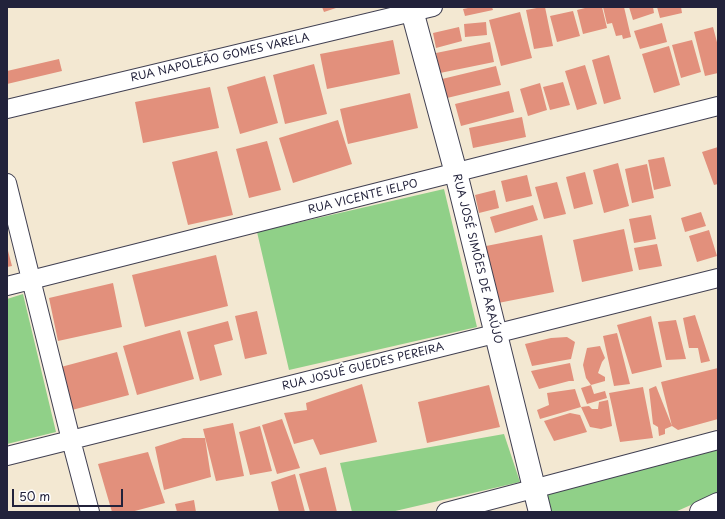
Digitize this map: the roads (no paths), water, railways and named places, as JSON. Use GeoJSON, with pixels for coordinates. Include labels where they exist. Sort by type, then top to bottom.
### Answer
{"type":"FeatureCollection","features":[{"type":"Feature","properties":{"kind":"street","name":"RUA NAPOLEÃO GOMES VARELA"},"geometry":{"type":"LineString","coordinates":[[7,109],[412,10],[433,7]]}},
{"type":"Feature","properties":{"kind":"street","name":"RUA JOSÉ SIMÕES DE ARAÚJO"},"geometry":{"type":"LineString","coordinates":[[412,10],[456,173],[540,512]]}},
{"type":"Feature","properties":{"kind":"street","name":"RUA VICENTE IELPO"},"geometry":{"type":"LineString","coordinates":[[7,286],[718,106]]}},
{"type":"Feature","properties":{"kind":"street"},"geometry":{"type":"LineString","coordinates":[[7,183],[90,512]]}},
{"type":"Feature","properties":{"kind":"street","name":"RUA JOSUÉ GUEDES PEREIRA"},"geometry":{"type":"LineString","coordinates":[[7,456],[718,278]]}},
{"type":"Feature","properties":{"kind":"street"},"geometry":{"type":"LineString","coordinates":[[446,512],[718,440]]}},
{"type":"Feature","properties":{"kind":"street"},"geometry":{"type":"LineString","coordinates":[[701,512],[718,504]]}}]}
